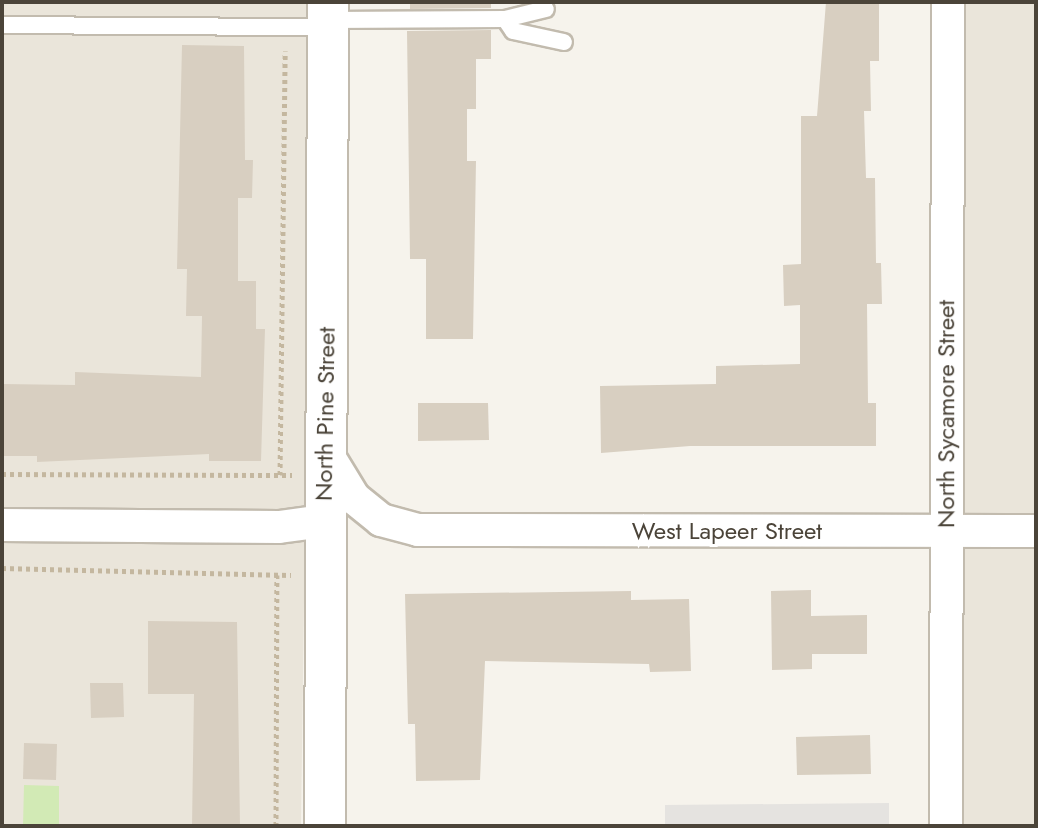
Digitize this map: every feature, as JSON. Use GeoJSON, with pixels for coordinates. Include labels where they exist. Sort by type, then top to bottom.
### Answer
{"type":"FeatureCollection","features":[{"type":"Feature","properties":{"kind":"street","name":"North Sycamore Street"},"geometry":{"type":"LineString","coordinates":[[946,826],[948,2]]}},
{"type":"Feature","properties":{"kind":"street","name":"North Pine Street"},"geometry":{"type":"LineString","coordinates":[[325,826],[323,521],[326,464],[328,17]]}},
{"type":"Feature","properties":{"kind":"street","name":"West Lapeer Street"},"geometry":{"type":"LineString","coordinates":[[326,464],[354,498],[381,520],[418,530],[1036,531]]}},
{"type":"Feature","properties":{"kind":"street"},"geometry":{"type":"LineString","coordinates":[[2,525],[279,527],[323,521]]}},
{"type":"Feature","properties":{"kind":"lane"},"geometry":{"type":"LineString","coordinates":[[2,25],[285,27],[328,17],[505,19],[546,9]]}},
{"type":"Feature","properties":{"kind":"lane"},"geometry":{"type":"LineString","coordinates":[[505,19],[513,31],[564,42]]}},
{"type":"Feature","properties":{"kind":"path"},"geometry":{"type":"LineString","coordinates":[[280,475],[285,27]]}},
{"type":"Feature","properties":{"kind":"path"},"geometry":{"type":"LineString","coordinates":[[2,474],[280,475],[326,464]]}},
{"type":"Feature","properties":{"kind":"path"},"geometry":{"type":"LineString","coordinates":[[2,568],[324,575]]}},
{"type":"Feature","properties":{"kind":"path"},"geometry":{"type":"LineString","coordinates":[[276,826],[277,575]]}},
{"type":"Feature","properties":{"kind":"shaded area"},"geometry":{"type":"Polygon","coordinates":[[[2,2],[312,2],[301,826],[2,826],[2,2]]]}},
{"type":"Feature","properties":{"kind":"shaded area"},"geometry":{"type":"Polygon","coordinates":[[[957,2],[1036,2],[1036,826],[956,826],[957,2]]]}},
{"type":"Feature","properties":{"kind":"shaded area"},"geometry":{"type":"Polygon","coordinates":[[[889,803],[889,826],[665,826],[665,805],[889,803]]]}},
{"type":"Feature","properties":{"kind":"green space"},"geometry":{"type":"Polygon","coordinates":[[[24,785],[59,786],[59,826],[23,826],[24,785]]]}},
{"type":"Feature","properties":{"kind":"building"},"geometry":{"type":"Polygon","coordinates":[[[410,2],[491,2],[491,8],[410,9],[410,2]]]}},
{"type":"Feature","properties":{"kind":"building"},"geometry":{"type":"Polygon","coordinates":[[[826,2],[879,2],[879,61],[870,61],[871,111],[864,111],[866,178],[875,178],[876,263],[881,263],[882,304],[867,304],[868,403],[876,403],[876,446],[690,446],[601,453],[600,386],[716,384],[716,366],[800,364],[800,305],[784,306],[783,265],[801,264],[801,116],[817,116],[826,2]]]}},
{"type":"Feature","properties":{"kind":"building"},"geometry":{"type":"Polygon","coordinates":[[[491,30],[491,59],[476,59],[476,109],[467,109],[467,161],[476,161],[473,339],[426,339],[426,259],[410,259],[407,31],[491,30]]]}},
{"type":"Feature","properties":{"kind":"building"},"geometry":{"type":"Polygon","coordinates":[[[182,45],[244,46],[245,160],[253,160],[252,198],[238,198],[238,281],[256,281],[256,329],[265,329],[261,461],[209,461],[209,454],[37,462],[37,456],[2,456],[2,384],[75,385],[75,372],[201,377],[202,316],[186,316],[187,269],[177,269],[182,45]]]}},
{"type":"Feature","properties":{"kind":"building"},"geometry":{"type":"Polygon","coordinates":[[[418,403],[488,403],[489,440],[418,441],[418,403]]]}},
{"type":"Feature","properties":{"kind":"building"},"geometry":{"type":"Polygon","coordinates":[[[811,590],[811,616],[867,615],[867,654],[812,654],[812,669],[772,670],[771,591],[811,590]]]}},
{"type":"Feature","properties":{"kind":"building"},"geometry":{"type":"Polygon","coordinates":[[[631,591],[631,600],[689,599],[691,671],[650,672],[649,664],[485,661],[480,780],[416,781],[415,724],[408,724],[405,594],[631,591]]]}},
{"type":"Feature","properties":{"kind":"building"},"geometry":{"type":"Polygon","coordinates":[[[148,621],[237,622],[240,826],[192,826],[194,694],[148,694],[148,621]]]}},
{"type":"Feature","properties":{"kind":"building"},"geometry":{"type":"Polygon","coordinates":[[[90,683],[123,683],[124,717],[91,718],[90,683]]]}},
{"type":"Feature","properties":{"kind":"building"},"geometry":{"type":"Polygon","coordinates":[[[870,735],[871,774],[797,775],[796,737],[870,735]]]}},
{"type":"Feature","properties":{"kind":"building"},"geometry":{"type":"Polygon","coordinates":[[[24,743],[57,744],[56,780],[23,779],[24,743]]]}}]}
